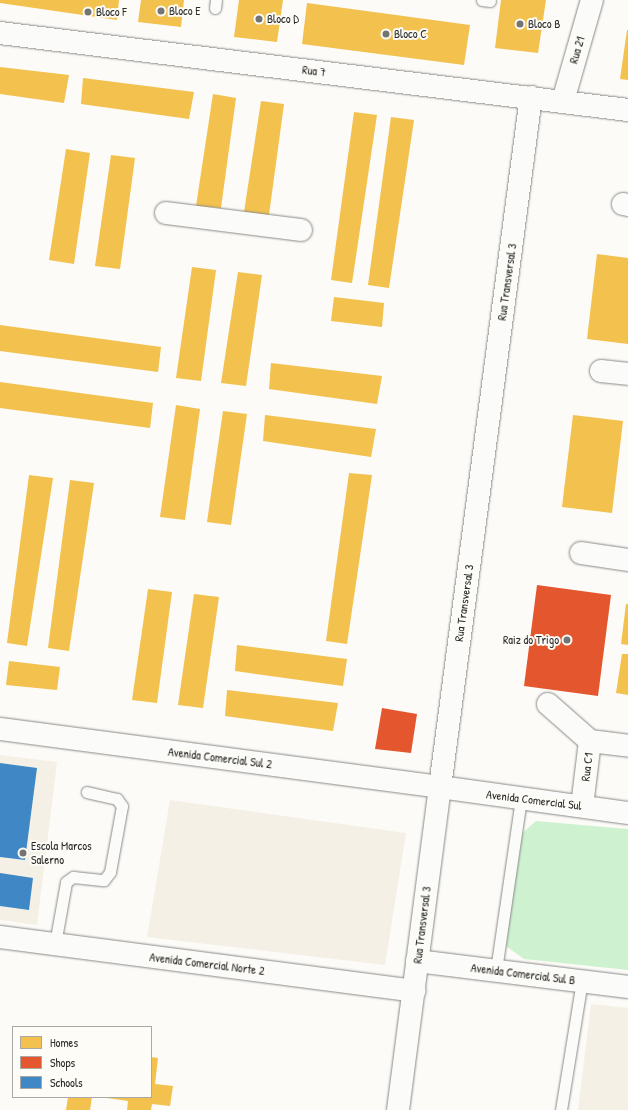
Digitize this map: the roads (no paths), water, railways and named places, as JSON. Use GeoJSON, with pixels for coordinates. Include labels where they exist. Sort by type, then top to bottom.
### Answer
{"type":"FeatureCollection","features":[{"type":"Feature","properties":{"kind":"street","name":"Rua 21"},"geometry":{"type":"LineString","coordinates":[[563,101],[592,0]]}},
{"type":"Feature","properties":{"kind":"street","name":"Rua 7"},"geometry":{"type":"LineString","coordinates":[[0,33],[532,97],[628,110]]}},
{"type":"Feature","properties":{"kind":"street","name":"Rua Transversal 3"},"geometry":{"type":"LineString","coordinates":[[398,1110],[532,97]]}},
{"type":"Feature","properties":{"kind":"street"},"geometry":{"type":"LineString","coordinates":[[166,213],[301,230]]}},
{"type":"Feature","properties":{"kind":"street"},"geometry":{"type":"LineString","coordinates":[[601,371],[628,374]]}},
{"type":"Feature","properties":{"kind":"street"},"geometry":{"type":"LineString","coordinates":[[581,553],[628,560]]}},
{"type":"Feature","properties":{"kind":"street"},"geometry":{"type":"LineString","coordinates":[[548,704],[590,741]]}},
{"type":"Feature","properties":{"kind":"street","name":"Avenida Comercial Sul 2"},"geometry":{"type":"LineString","coordinates":[[0,729],[440,787]]}},
{"type":"Feature","properties":{"kind":"street","name":"Rua C1"},"geometry":{"type":"LineString","coordinates":[[582,806],[590,741],[628,746]]}},
{"type":"Feature","properties":{"kind":"street","name":"Avenida Comercial Sul"},"geometry":{"type":"LineString","coordinates":[[440,787],[628,813]]}},
{"type":"Feature","properties":{"kind":"street","name":"Avenida Comercial Norte 2"},"geometry":{"type":"LineString","coordinates":[[0,937],[414,991]]}},
{"type":"Feature","properties":{"kind":"street","name":"Avenida Comercial Sul B"},"geometry":{"type":"LineString","coordinates":[[417,961],[628,987]]}},
{"type":"Feature","properties":{"kind":"lane"},"geometry":{"type":"LineString","coordinates":[[55,944],[66,882],[73,877],[104,880],[110,872],[122,806],[117,799],[87,792]]}},
{"type":"Feature","properties":{"kind":"lane"},"geometry":{"type":"LineString","coordinates":[[496,970],[521,799]]}},
{"type":"Feature","properties":{"kind":"lane"},"geometry":{"type":"LineString","coordinates":[[561,1110],[582,981]]}},
{"type":"Feature","properties":{"kind":"place","name":"Bloco E"},"geometry":{"type":"Point","coordinates":[161,11]}},
{"type":"Feature","properties":{"kind":"place","name":"Bloco F"},"geometry":{"type":"Point","coordinates":[88,12]}},
{"type":"Feature","properties":{"kind":"place","name":"Bloco D"},"geometry":{"type":"Point","coordinates":[259,19]}},
{"type":"Feature","properties":{"kind":"place","name":"Bloco B"},"geometry":{"type":"Point","coordinates":[520,24]}},
{"type":"Feature","properties":{"kind":"place","name":"Bloco C"},"geometry":{"type":"Point","coordinates":[386,34]}},
{"type":"Feature","properties":{"kind":"place","name":"Raiz do Trigo"},"geometry":{"type":"Point","coordinates":[567,640]}},
{"type":"Feature","properties":{"kind":"place","name":"Escola Marcos Salerno"},"geometry":{"type":"Point","coordinates":[23,853]}}]}
